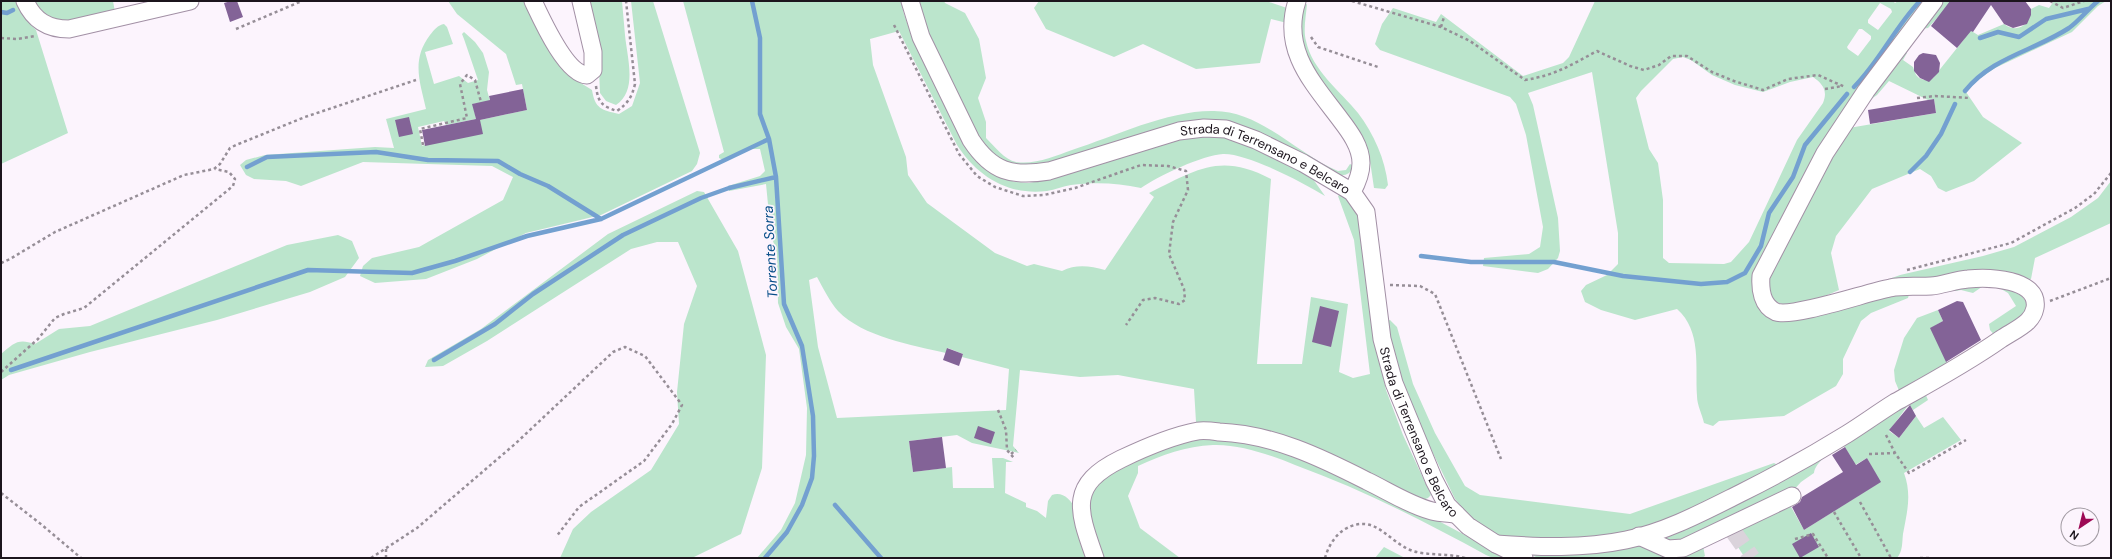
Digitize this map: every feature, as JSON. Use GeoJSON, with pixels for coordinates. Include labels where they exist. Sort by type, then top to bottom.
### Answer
{"type":"FeatureCollection","features":[{"type":"Feature","properties":{"kind":"street"},"geometry":{"type":"LineString","coordinates":[[25,1],[36,18],[44,25],[56,29],[69,29],[190,1]]}},
{"type":"Feature","properties":{"kind":"street"},"geometry":{"type":"LineString","coordinates":[[533,1],[568,64],[581,75],[587,75],[593,70],[593,52],[581,1]]}},
{"type":"Feature","properties":{"kind":"street","name":"Strada di Terrensano e Belcaro"},"geometry":{"type":"LineString","coordinates":[[910,1],[918,30],[930,58],[971,140],[980,153],[997,168],[1013,173],[1024,174],[1049,171],[1179,131],[1204,128],[1226,129],[1256,140],[1303,163],[1352,192],[1366,212],[1382,339],[1394,383],[1434,480],[1447,505],[1468,526],[1496,544],[1524,558]]}},
{"type":"Feature","properties":{"kind":"street"},"geometry":{"type":"LineString","coordinates":[[1297,1],[1294,25],[1294,47],[1297,57],[1314,85],[1351,133],[1358,149],[1360,168],[1359,179],[1352,192]]}},
{"type":"Feature","properties":{"kind":"street"},"geometry":{"type":"LineString","coordinates":[[1496,544],[1540,547],[1582,546],[1627,540],[1671,526],[1742,492],[1842,437],[1879,412],[1980,354],[2029,320],[2035,306],[2032,294],[2022,285],[1985,278],[1965,279],[1930,286],[1909,285],[1890,288],[1810,308],[1786,312],[1776,312],[1762,297],[1761,276],[1810,178],[1862,96],[1934,1]]}},
{"type":"Feature","properties":{"kind":"street"},"geometry":{"type":"LineString","coordinates":[[1095,558],[1083,524],[1080,505],[1083,491],[1095,474],[1113,463],[1163,440],[1199,431],[1241,433],[1278,442],[1334,464],[1418,506],[1433,511],[1456,514]]}},
{"type":"Feature","properties":{"kind":"street"},"geometry":{"type":"LineString","coordinates":[[1639,536],[1668,549],[1683,548],[1731,529],[1792,496]]}},
{"type":"Feature","properties":{"kind":"path"},"geometry":{"type":"LineString","coordinates":[[236,29],[302,1]]}},
{"type":"Feature","properties":{"kind":"path"},"geometry":{"type":"LineString","coordinates":[[593,70],[597,97],[604,106],[618,111],[627,104],[633,94],[634,84],[626,1]]}},
{"type":"Feature","properties":{"kind":"path"},"geometry":{"type":"LineString","coordinates":[[1352,1],[1442,27],[1470,42],[1525,80],[1541,78],[1564,70],[1597,51],[1630,66],[1644,70],[1659,65],[1671,56],[1688,56],[1712,72],[1734,82],[1763,90],[1788,79],[1818,75],[1846,87],[1862,96]]}},
{"type":"Feature","properties":{"kind":"path"},"geometry":{"type":"LineString","coordinates":[[2050,1],[2063,8],[2084,1]]}},
{"type":"Feature","properties":{"kind":"path"},"geometry":{"type":"LineString","coordinates":[[1442,27],[1444,17]]}},
{"type":"Feature","properties":{"kind":"path"},"geometry":{"type":"LineString","coordinates":[[1,38],[17,39],[38,36],[56,29]]}},
{"type":"Feature","properties":{"kind":"path"},"geometry":{"type":"LineString","coordinates":[[1309,32],[1313,41],[1318,46],[1378,67]]}},
{"type":"Feature","properties":{"kind":"path"},"geometry":{"type":"LineString","coordinates":[[423,145],[420,129],[467,118],[460,84],[467,75],[475,80],[481,102]]}},
{"type":"Feature","properties":{"kind":"path"},"geometry":{"type":"LineString","coordinates":[[214,169],[220,164],[230,148],[236,145],[304,117],[416,80]]}},
{"type":"Feature","properties":{"kind":"path"},"geometry":{"type":"LineString","coordinates":[[1825,90],[1846,87]]}},
{"type":"Feature","properties":{"kind":"path"},"geometry":{"type":"LineString","coordinates":[[1917,98],[1935,96],[1970,98]]}},
{"type":"Feature","properties":{"kind":"path"},"geometry":{"type":"LineString","coordinates":[[1104,180],[1142,165],[1168,166],[1186,171],[1188,190],[1173,222],[1169,254],[1184,289],[1185,300],[1180,304],[1155,298],[1143,300],[1126,325]]}},
{"type":"Feature","properties":{"kind":"path"},"geometry":{"type":"LineString","coordinates":[[1,263],[55,232],[195,172],[214,169],[229,172],[235,179],[233,186],[84,308],[55,318],[38,339],[1,372]]}},
{"type":"Feature","properties":{"kind":"path"},"geometry":{"type":"LineString","coordinates":[[1902,270],[2011,243],[2076,208],[2094,194],[2111,173]]}},
{"type":"Feature","properties":{"kind":"path"},"geometry":{"type":"LineString","coordinates":[[2035,306],[2111,278]]}},
{"type":"Feature","properties":{"kind":"path"},"geometry":{"type":"LineString","coordinates":[[1376,284],[1420,286],[1434,294],[1501,459]]}},
{"type":"Feature","properties":{"kind":"path"},"geometry":{"type":"LineString","coordinates":[[371,558],[417,528],[515,444],[613,352],[625,347],[645,356],[682,405],[672,424],[644,461],[579,507],[556,537]]}},
{"type":"Feature","properties":{"kind":"path"},"geometry":{"type":"LineString","coordinates":[[998,410],[1006,430],[1008,450],[1014,458]]}},
{"type":"Feature","properties":{"kind":"path"},"geometry":{"type":"LineString","coordinates":[[1886,435],[1895,453],[1909,473],[1966,440]]}},
{"type":"Feature","properties":{"kind":"path"},"geometry":{"type":"LineString","coordinates":[[1011,454],[1016,450]]}},
{"type":"Feature","properties":{"kind":"path"},"geometry":{"type":"LineString","coordinates":[[1869,454],[1895,453]]}},
{"type":"Feature","properties":{"kind":"path"},"geometry":{"type":"LineString","coordinates":[[1,493],[81,558]]}},
{"type":"Feature","properties":{"kind":"path"},"geometry":{"type":"LineString","coordinates":[[1860,502],[1891,558]]}},
{"type":"Feature","properties":{"kind":"path"},"geometry":{"type":"LineString","coordinates":[[1834,512],[1861,558]]}},
{"type":"Feature","properties":{"kind":"path"},"geometry":{"type":"LineString","coordinates":[[1325,558],[1327,550],[1339,533],[1353,525],[1365,523],[1376,527],[1396,542],[1413,551],[1464,558]]}},
{"type":"Feature","properties":{"kind":"path"},"geometry":{"type":"LineString","coordinates":[[1795,539],[1813,534],[1828,558]]}},
{"type":"Feature","properties":{"kind":"path"},"geometry":{"type":"LineString","coordinates":[[386,548],[386,558]]}},
{"type":"Feature","properties":{"kind":"path"},"geometry":{"type":"LineString","coordinates":[[1920,558],[1929,558]]}},
{"type":"Feature","properties":{"kind":"green space"},"geometry":{"type":"Polygon","coordinates":[[[1,1],[19,1],[26,19],[36,30],[68,133],[1,164],[1,1]]]}},
{"type":"Feature","properties":{"kind":"green space"},"geometry":{"type":"Polygon","coordinates":[[[32,1],[113,1],[115,12],[69,22],[45,18],[32,1]]]}},
{"type":"Feature","properties":{"kind":"green space"},"geometry":{"type":"Polygon","coordinates":[[[448,1],[529,1],[576,80],[592,90],[595,101],[600,108],[619,114],[632,106],[640,83],[631,1],[653,1],[700,153],[697,164],[692,171],[601,215],[526,233],[477,259],[426,279],[375,283],[360,276],[363,266],[372,258],[419,247],[503,200],[513,177],[492,166],[363,162],[301,186],[286,181],[254,179],[246,175],[240,165],[246,160],[265,155],[375,147],[394,148],[386,119],[426,109],[421,90],[419,62],[424,44],[438,27],[444,24],[447,27],[453,44],[425,52],[434,84],[459,76],[468,83],[478,80],[462,34],[464,32],[475,42],[483,53],[489,72],[487,90],[490,101],[473,104],[476,119],[446,125],[444,121],[418,127],[422,146],[480,120],[527,110],[522,84],[516,85],[506,54],[457,14],[448,1]]]}},
{"type":"Feature","properties":{"kind":"green space"},"geometry":{"type":"Polygon","coordinates":[[[588,1],[622,1],[630,73],[627,91],[623,99],[616,105],[606,101],[600,93],[599,70],[588,1]]]}},
{"type":"Feature","properties":{"kind":"green space"},"geometry":{"type":"Polygon","coordinates":[[[683,1],[901,1],[915,45],[963,141],[1000,177],[1015,182],[1029,183],[1053,178],[1175,141],[1204,136],[1223,136],[1254,146],[1308,172],[1325,196],[1260,163],[1246,158],[1223,154],[1214,155],[1193,162],[1158,178],[1141,188],[1098,183],[1033,192],[1007,187],[995,182],[974,166],[957,145],[899,31],[870,39],[873,65],[906,157],[908,175],[927,203],[995,253],[1027,266],[1034,264],[1062,271],[1073,267],[1083,266],[1105,270],[1154,197],[1149,193],[1195,171],[1208,167],[1237,167],[1253,171],[1271,179],[1257,364],[1302,364],[1311,297],[1348,304],[1339,372],[1353,378],[1370,374],[1354,240],[1338,196],[1340,194],[1348,198],[1359,216],[1375,340],[1386,390],[1403,435],[1431,495],[1423,500],[1243,427],[1196,422],[1194,389],[1118,375],[1080,377],[1020,370],[1013,446],[1019,453],[972,443],[957,435],[909,441],[913,472],[952,467],[953,488],[994,488],[992,458],[1003,458],[1013,462],[1006,462],[1005,493],[1026,503],[1026,507],[1037,511],[1046,518],[1048,501],[1052,495],[1061,494],[1068,499],[1080,517],[1092,558],[757,558],[781,530],[795,503],[806,455],[807,408],[799,349],[786,327],[778,303],[777,253],[771,235],[766,184],[729,191],[728,186],[760,176],[765,171],[760,149],[751,149],[725,161],[719,158],[719,155],[724,152],[683,1]],[[817,277],[809,280],[818,347],[837,418],[1006,410],[1009,369],[962,357],[963,354],[948,348],[946,353],[918,347],[874,334],[848,320],[838,311],[829,299],[817,277]]]}},
{"type":"Feature","properties":{"kind":"green space"},"geometry":{"type":"Polygon","coordinates":[[[917,1],[944,1],[945,3],[965,13],[979,39],[986,78],[978,98],[986,122],[986,138],[1000,152],[1012,161],[1023,163],[1045,159],[1161,119],[1197,112],[1214,111],[1231,113],[1247,118],[1278,135],[1323,164],[1338,171],[1346,170],[1350,164],[1354,166],[1348,174],[1338,175],[1228,124],[1048,166],[1015,167],[995,157],[977,136],[936,55],[917,1]]]}},
{"type":"Feature","properties":{"kind":"green space"},"geometry":{"type":"Polygon","coordinates":[[[1039,1],[1266,1],[1287,8],[1287,23],[1271,19],[1260,63],[1196,69],[1143,44],[1114,57],[1046,29],[1034,8],[1039,1]]]}},
{"type":"Feature","properties":{"kind":"green space"},"geometry":{"type":"Polygon","coordinates":[[[1595,1],[1893,1],[1895,3],[1898,1],[1927,1],[1806,172],[1752,283],[1755,300],[1765,314],[1775,320],[1785,321],[1813,317],[1886,293],[1910,291],[1908,298],[1871,313],[1861,321],[1843,359],[1843,374],[1836,386],[1784,416],[1719,421],[1713,426],[1704,423],[1697,399],[1696,350],[1694,338],[1685,318],[1677,309],[1635,320],[1601,310],[1585,302],[1581,291],[1586,285],[1607,275],[1618,264],[1618,233],[1592,72],[1528,93],[1533,105],[1558,218],[1560,251],[1558,258],[1548,269],[1538,273],[1483,266],[1484,258],[1529,254],[1540,247],[1543,227],[1526,135],[1516,104],[1510,97],[1380,50],[1375,44],[1382,24],[1393,8],[1436,22],[1441,14],[1523,76],[1563,63],[1569,57],[1595,1]],[[1880,3],[1868,20],[1868,23],[1878,30],[1892,12],[1891,9],[1880,3]],[[1859,29],[1847,47],[1858,56],[1871,39],[1871,36],[1862,29],[1859,29]],[[1683,57],[1673,59],[1636,98],[1649,149],[1658,163],[1663,200],[1663,258],[1669,263],[1724,264],[1731,262],[1749,242],[1797,140],[1823,103],[1825,91],[1822,85],[1813,77],[1790,82],[1763,92],[1735,85],[1712,75],[1691,60],[1683,57]]]}},
{"type":"Feature","properties":{"kind":"green space"},"geometry":{"type":"Polygon","coordinates":[[[1943,1],[1950,1],[1973,32],[1978,35],[2004,24],[2009,27],[2018,28],[2029,20],[2031,9],[2039,5],[2049,8],[2054,1],[2106,1],[2098,6],[2072,32],[1995,68],[1979,79],[1966,92],[1983,117],[2022,143],[1974,181],[1946,192],[1938,188],[1931,176],[1920,169],[1872,189],[1836,236],[1831,253],[1839,290],[1814,300],[1794,305],[1777,302],[1770,296],[1766,281],[1815,180],[1849,128],[1936,113],[1934,99],[1928,100],[1889,81],[1877,95],[1870,100],[1906,50],[1907,53],[1903,60],[1913,67],[1919,78],[1924,80],[1933,78],[1965,38],[1939,16],[1928,28],[1921,29],[1943,1]]]}},
{"type":"Feature","properties":{"kind":"green space"},"geometry":{"type":"Polygon","coordinates":[[[1307,4],[1305,32],[1309,52],[1320,71],[1358,113],[1374,138],[1387,175],[1388,185],[1385,189],[1374,188],[1370,161],[1365,147],[1307,63],[1299,25],[1304,5],[1307,4]]]}},
{"type":"Feature","properties":{"kind":"green space"},"geometry":{"type":"Polygon","coordinates":[[[2111,181],[2111,223],[2035,258],[2031,279],[1983,273],[1835,299],[1900,275],[1983,256],[2014,247],[2071,217],[2098,198],[2111,181]]]}},
{"type":"Feature","properties":{"kind":"green space"},"geometry":{"type":"Polygon","coordinates":[[[697,191],[704,192],[738,251],[766,355],[762,468],[741,534],[692,558],[560,558],[573,529],[591,512],[651,470],[679,424],[677,392],[684,324],[697,286],[678,242],[657,242],[631,249],[487,341],[443,366],[425,367],[428,360],[481,329],[608,234],[697,191]]]}},
{"type":"Feature","properties":{"kind":"green space"},"geometry":{"type":"Polygon","coordinates":[[[338,235],[352,241],[359,258],[345,277],[310,292],[217,320],[90,352],[9,375],[1,380],[1,354],[16,343],[24,341],[35,344],[59,329],[90,326],[287,245],[338,235]]]}},
{"type":"Feature","properties":{"kind":"green space"},"geometry":{"type":"Polygon","coordinates":[[[1983,281],[1996,283],[2009,287],[2024,298],[2027,304],[2025,317],[1997,338],[1990,330],[1989,324],[2016,306],[2008,293],[1989,282],[1973,293],[1961,290],[1955,291],[1953,285],[1983,281]]]}},
{"type":"Feature","properties":{"kind":"green space"},"geometry":{"type":"Polygon","coordinates":[[[1938,310],[1943,321],[1931,328],[1947,363],[1900,393],[1895,381],[1894,370],[1904,338],[1917,318],[1938,310]]]}},
{"type":"Feature","properties":{"kind":"green space"},"geometry":{"type":"Polygon","coordinates":[[[1390,320],[1397,327],[1413,384],[1435,433],[1465,486],[1480,495],[1630,514],[1774,463],[1791,472],[1925,393],[1928,400],[1913,410],[1909,404],[1889,431],[1899,438],[1916,416],[1924,428],[1943,417],[1961,440],[1904,473],[1908,489],[1908,504],[1901,549],[1897,558],[1745,558],[1729,533],[1790,505],[1804,530],[1880,482],[1867,458],[1843,472],[1852,459],[1843,444],[1821,460],[1814,473],[1801,482],[1792,492],[1703,546],[1705,556],[1702,558],[1538,558],[1499,539],[1473,521],[1455,499],[1418,422],[1403,384],[1386,321],[1390,320]]]}},
{"type":"Feature","properties":{"kind":"green space"},"geometry":{"type":"Polygon","coordinates":[[[1201,436],[1277,445],[1418,510],[1508,558],[1493,558],[1486,555],[1416,518],[1320,474],[1244,448],[1213,445],[1193,447],[1174,452],[1138,466],[1138,473],[1128,496],[1140,528],[1180,558],[1102,558],[1090,522],[1087,495],[1100,479],[1138,458],[1201,436]]]}},
{"type":"Feature","properties":{"kind":"green space"},"geometry":{"type":"Polygon","coordinates":[[[1384,547],[1405,558],[1375,558],[1384,547]]]}},
{"type":"Feature","properties":{"kind":"building"},"geometry":{"type":"Polygon","coordinates":[[[237,1],[243,17],[230,22],[224,3],[237,1]]]}},
{"type":"Feature","properties":{"kind":"building"},"geometry":{"type":"Polygon","coordinates":[[[1950,1],[2025,1],[2031,9],[2031,15],[2027,24],[2013,28],[2004,24],[1991,5],[1973,32],[1971,31],[1957,48],[1931,26],[1950,1]]]}},
{"type":"Feature","properties":{"kind":"building"},"geometry":{"type":"Polygon","coordinates":[[[1923,53],[1936,55],[1940,63],[1939,72],[1929,82],[1920,78],[1914,71],[1914,62],[1919,55],[1923,53]]]}},
{"type":"Feature","properties":{"kind":"building"},"geometry":{"type":"Polygon","coordinates":[[[523,89],[527,110],[480,120],[483,134],[425,146],[422,130],[476,119],[472,104],[490,100],[489,96],[523,89]]]}},
{"type":"Feature","properties":{"kind":"building"},"geometry":{"type":"Polygon","coordinates":[[[1934,99],[1936,113],[1870,124],[1868,110],[1934,99]]]}},
{"type":"Feature","properties":{"kind":"building"},"geometry":{"type":"Polygon","coordinates":[[[409,117],[413,134],[399,137],[395,120],[409,117]]]}},
{"type":"Feature","properties":{"kind":"building"},"geometry":{"type":"Polygon","coordinates":[[[1957,301],[1963,302],[1981,340],[1946,362],[1930,328],[1943,321],[1938,310],[1957,301]]]}},
{"type":"Feature","properties":{"kind":"building"},"geometry":{"type":"Polygon","coordinates":[[[1320,306],[1339,311],[1331,347],[1312,342],[1320,306]]]}},
{"type":"Feature","properties":{"kind":"building"},"geometry":{"type":"Polygon","coordinates":[[[947,348],[963,354],[959,366],[943,360],[947,348]]]}},
{"type":"Feature","properties":{"kind":"building"},"geometry":{"type":"Polygon","coordinates":[[[1910,405],[1916,416],[1899,438],[1889,430],[1910,405]]]}},
{"type":"Feature","properties":{"kind":"building"},"geometry":{"type":"Polygon","coordinates":[[[978,426],[995,432],[991,444],[974,438],[978,426]]]}},
{"type":"Feature","properties":{"kind":"building"},"geometry":{"type":"Polygon","coordinates":[[[942,437],[946,468],[913,472],[909,441],[942,437]]]}},
{"type":"Feature","properties":{"kind":"building"},"geometry":{"type":"Polygon","coordinates":[[[1845,447],[1856,465],[1867,458],[1881,482],[1804,530],[1792,507],[1800,502],[1802,497],[1843,472],[1832,455],[1845,447]]]}},
{"type":"Feature","properties":{"kind":"building"},"geometry":{"type":"Polygon","coordinates":[[[1811,533],[1819,547],[1800,558],[1792,544],[1811,533]]]}},
{"type":"Feature","properties":{"kind":"waterway","name":"Torrente Sorra"},"geometry":{"type":"LineString","coordinates":[[752,1],[760,38],[760,114],[769,139],[776,177],[784,304],[802,346],[813,416],[814,456],[812,478],[802,505],[787,532],[765,558]]}},
{"type":"Feature","properties":{"kind":"waterway"},"geometry":{"type":"LineString","coordinates":[[1854,87],[1872,66],[1911,11],[1920,1]]}},
{"type":"Feature","properties":{"kind":"waterway"},"geometry":{"type":"LineString","coordinates":[[1965,91],[1976,79],[2001,62],[2042,43],[2069,28],[2098,1]]}},
{"type":"Feature","properties":{"kind":"waterway"},"geometry":{"type":"LineString","coordinates":[[1980,38],[1998,32],[2019,37],[2046,19],[2088,9]]}},
{"type":"Feature","properties":{"kind":"waterway"},"geometry":{"type":"LineString","coordinates":[[1,12],[7,13],[13,10]]}},
{"type":"Feature","properties":{"kind":"waterway"},"geometry":{"type":"LineString","coordinates":[[1421,256],[1471,262],[1554,262],[1623,276],[1701,284],[1727,282],[1745,273],[1761,246],[1769,213],[1793,177],[1805,145],[1847,94]]}},
{"type":"Feature","properties":{"kind":"waterway"},"geometry":{"type":"LineString","coordinates":[[1910,172],[1926,156],[1941,134],[1955,104]]}},
{"type":"Feature","properties":{"kind":"waterway"},"geometry":{"type":"LineString","coordinates":[[11,370],[308,270],[412,273],[455,261],[527,236],[601,219],[769,139]]}},
{"type":"Feature","properties":{"kind":"waterway"},"geometry":{"type":"LineString","coordinates":[[247,167],[267,157],[376,152],[428,160],[498,161],[520,174],[548,186],[601,219]]}},
{"type":"Feature","properties":{"kind":"waterway"},"geometry":{"type":"LineString","coordinates":[[434,360],[495,324],[533,294],[623,235],[701,198],[729,188],[776,177]]}},
{"type":"Feature","properties":{"kind":"waterway"},"geometry":{"type":"LineString","coordinates":[[835,505],[881,558]]}},
{"type":"Feature","properties":{"kind":"tunnel"},"geometry":{"type":"LineString","coordinates":[[1733,531],[1752,558]]}}]}
